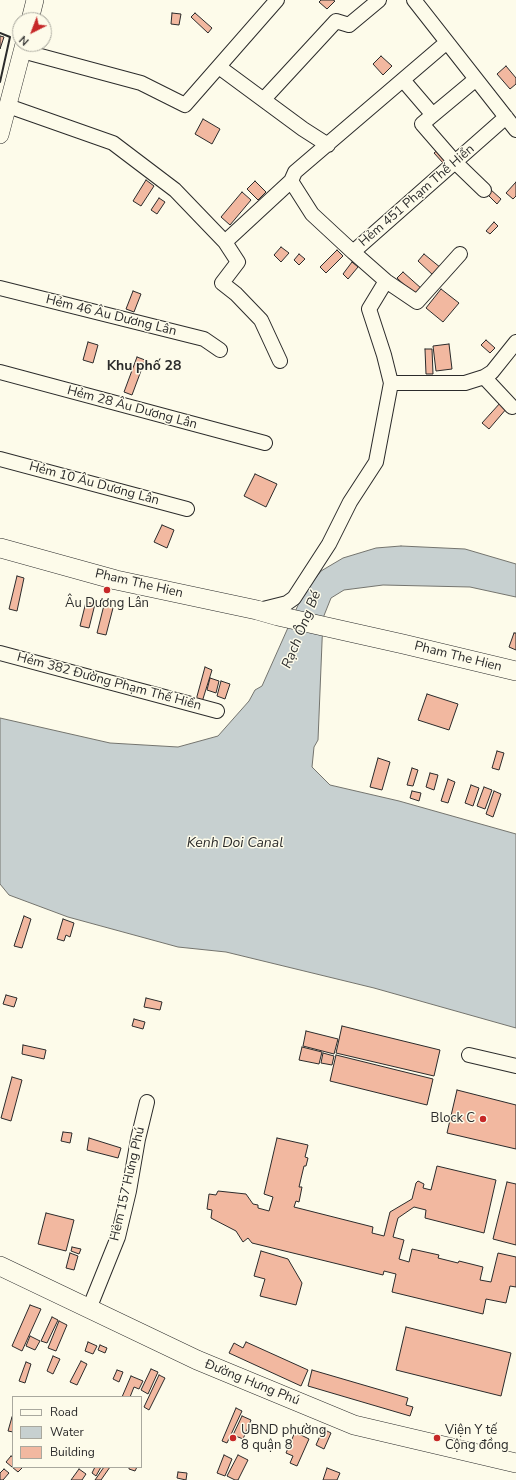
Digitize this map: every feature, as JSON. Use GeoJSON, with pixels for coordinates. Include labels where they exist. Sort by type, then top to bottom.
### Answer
{"type":"FeatureCollection","features":[{"type":"Feature","properties":{"kind":"main road","name":"Pham The Hien"},"geometry":{"type":"LineString","coordinates":[[0,548],[116,580],[257,610],[516,671]]}},
{"type":"Feature","properties":{"kind":"main road","name":"Đường Hưng Phú"},"geometry":{"type":"LineString","coordinates":[[0,1266],[197,1360],[354,1425],[516,1463]]}},
{"type":"Feature","properties":{"kind":"street"},"geometry":{"type":"LineString","coordinates":[[32,12],[35,0]]}},
{"type":"Feature","properties":{"kind":"street"},"geometry":{"type":"LineString","coordinates":[[39,52],[141,83],[185,105],[278,0]]}},
{"type":"Feature","properties":{"kind":"street"},"geometry":{"type":"LineString","coordinates":[[264,99],[336,21],[348,25],[379,0]]}},
{"type":"Feature","properties":{"kind":"street"},"geometry":{"type":"LineString","coordinates":[[414,0],[516,130]]}},
{"type":"Feature","properties":{"kind":"street"},"geometry":{"type":"LineString","coordinates":[[225,242],[291,181],[295,172],[447,42]]}},
{"type":"Feature","properties":{"kind":"street"},"geometry":{"type":"LineString","coordinates":[[0,136],[22,52]]}},
{"type":"Feature","properties":{"kind":"street"},"geometry":{"type":"LineString","coordinates":[[219,67],[303,129],[328,145]]}},
{"type":"Feature","properties":{"kind":"street"},"geometry":{"type":"LineString","coordinates":[[476,79],[422,124],[455,162],[484,190]]}},
{"type":"Feature","properties":{"kind":"street"},"geometry":{"type":"LineString","coordinates":[[403,80],[433,115]]}},
{"type":"Feature","properties":{"kind":"street"},"geometry":{"type":"LineString","coordinates":[[8,106],[113,143],[175,190],[225,242],[238,262],[222,283],[236,294],[261,320],[280,361]]}},
{"type":"Feature","properties":{"kind":"street","name":"Hẻm 451 Phạm Thế Hiển"},"geometry":{"type":"LineString","coordinates":[[460,254],[417,302],[386,281],[353,252],[506,117]]}},
{"type":"Feature","properties":{"kind":"street"},"geometry":{"type":"LineString","coordinates":[[291,181],[312,214],[353,252]]}},
{"type":"Feature","properties":{"kind":"street"},"geometry":{"type":"LineString","coordinates":[[257,610],[287,603],[294,598],[329,544],[350,502],[376,462],[391,383],[384,355],[369,309],[386,281]]}},
{"type":"Feature","properties":{"kind":"street","name":"Hẻm 46 Âu Dương Lân"},"geometry":{"type":"LineString","coordinates":[[0,288],[204,339],[220,350]]}},
{"type":"Feature","properties":{"kind":"street"},"geometry":{"type":"LineString","coordinates":[[391,383],[465,383],[484,378],[492,372],[516,342]]}},
{"type":"Feature","properties":{"kind":"street","name":"Hẻm 28 Âu Dương Lân"},"geometry":{"type":"LineString","coordinates":[[0,372],[265,443]]}},
{"type":"Feature","properties":{"kind":"street"},"geometry":{"type":"LineString","coordinates":[[484,378],[512,407]]}},
{"type":"Feature","properties":{"kind":"street","name":"Hẻm 10 Âu Dương Lân"},"geometry":{"type":"LineString","coordinates":[[0,459],[187,509]]}},
{"type":"Feature","properties":{"kind":"street","name":"Hẻm 382 Đường Phạm Thế Hiển"},"geometry":{"type":"LineString","coordinates":[[0,653],[218,711]]}},
{"type":"Feature","properties":{"kind":"street"},"geometry":{"type":"LineString","coordinates":[[469,1055],[516,1066]]}},
{"type":"Feature","properties":{"kind":"street","name":"Hẻm 157 Hưng Phú"},"geometry":{"type":"LineString","coordinates":[[89,1309],[118,1237],[147,1102]]}},
{"type":"Feature","properties":{"kind":"water","name":"Kenh Doi Canal"},"geometry":{"type":"Polygon","coordinates":[[[401,546],[465,549],[516,564],[516,597],[470,587],[383,585],[344,590],[331,598],[323,618],[318,740],[314,747],[312,767],[330,785],[399,801],[516,834],[516,1028],[374,988],[226,952],[178,947],[68,917],[9,895],[0,884],[0,718],[110,743],[178,747],[218,736],[249,701],[255,690],[262,686],[303,594],[321,571],[343,558],[376,548],[401,546]]]}},
{"type":"Feature","properties":{"kind":"building"},"geometry":{"type":"Polygon","coordinates":[[[321,0],[335,1],[327,9],[319,2],[321,0]]]}},
{"type":"Feature","properties":{"kind":"building"},"geometry":{"type":"Polygon","coordinates":[[[172,13],[181,14],[179,25],[171,24],[172,13]]]}},
{"type":"Feature","properties":{"kind":"building"},"geometry":{"type":"Polygon","coordinates":[[[195,13],[212,28],[208,33],[191,17],[195,13]]]}},
{"type":"Feature","properties":{"kind":"building"},"geometry":{"type":"Polygon","coordinates":[[[0,36],[4,37],[0,49],[0,36]]]}},
{"type":"Feature","properties":{"kind":"building"},"geometry":{"type":"Polygon","coordinates":[[[381,56],[392,66],[383,75],[373,64],[381,56]]]}},
{"type":"Feature","properties":{"kind":"building"},"geometry":{"type":"Polygon","coordinates":[[[506,66],[516,78],[516,84],[510,89],[497,74],[506,66]]]}},
{"type":"Feature","properties":{"kind":"building"},"geometry":{"type":"Polygon","coordinates":[[[203,119],[220,129],[212,144],[195,134],[203,119]]]}},
{"type":"Feature","properties":{"kind":"building"},"geometry":{"type":"Polygon","coordinates":[[[440,148],[448,157],[443,163],[434,153],[440,148]]]}},
{"type":"Feature","properties":{"kind":"building"},"geometry":{"type":"Polygon","coordinates":[[[146,180],[154,186],[141,206],[133,201],[146,180]]]}},
{"type":"Feature","properties":{"kind":"building"},"geometry":{"type":"Polygon","coordinates":[[[255,181],[266,192],[258,200],[247,189],[255,181]]]}},
{"type":"Feature","properties":{"kind":"building"},"geometry":{"type":"Polygon","coordinates":[[[516,182],[516,196],[513,199],[506,193],[516,182]]]}},
{"type":"Feature","properties":{"kind":"building"},"geometry":{"type":"Polygon","coordinates":[[[490,189],[501,199],[497,204],[486,193],[490,189]]]}},
{"type":"Feature","properties":{"kind":"building"},"geometry":{"type":"Polygon","coordinates":[[[242,192],[251,200],[230,225],[221,217],[242,192]]]}},
{"type":"Feature","properties":{"kind":"building"},"geometry":{"type":"Polygon","coordinates":[[[159,198],[165,202],[157,214],[151,210],[159,198]]]}},
{"type":"Feature","properties":{"kind":"building"},"geometry":{"type":"Polygon","coordinates":[[[494,222],[498,226],[490,234],[486,231],[494,222]]]}},
{"type":"Feature","properties":{"kind":"building"},"geometry":{"type":"Polygon","coordinates":[[[281,247],[289,253],[281,262],[274,255],[281,247]]]}},
{"type":"Feature","properties":{"kind":"building"},"geometry":{"type":"Polygon","coordinates":[[[337,250],[343,256],[326,273],[320,267],[337,250]]]}},
{"type":"Feature","properties":{"kind":"building"},"geometry":{"type":"Polygon","coordinates":[[[299,254],[305,259],[299,265],[294,260],[299,254]]]}},
{"type":"Feature","properties":{"kind":"building"},"geometry":{"type":"Polygon","coordinates":[[[424,254],[441,268],[434,276],[418,261],[424,254]]]}},
{"type":"Feature","properties":{"kind":"building"},"geometry":{"type":"Polygon","coordinates":[[[352,262],[358,267],[348,279],[343,274],[352,262]]]}},
{"type":"Feature","properties":{"kind":"building"},"geometry":{"type":"Polygon","coordinates":[[[403,272],[422,289],[416,296],[397,278],[403,272]]]}},
{"type":"Feature","properties":{"kind":"building"},"geometry":{"type":"Polygon","coordinates":[[[441,289],[459,303],[443,322],[426,308],[441,289]]]}},
{"type":"Feature","properties":{"kind":"building"},"geometry":{"type":"Polygon","coordinates":[[[133,291],[141,294],[134,312],[126,309],[133,291]]]}},
{"type":"Feature","properties":{"kind":"building"},"geometry":{"type":"Polygon","coordinates":[[[486,340],[495,348],[490,353],[481,345],[486,340]]]}},
{"type":"Feature","properties":{"kind":"building"},"geometry":{"type":"Polygon","coordinates":[[[88,342],[98,345],[93,363],[83,360],[88,342]]]}},
{"type":"Feature","properties":{"kind":"building"},"geometry":{"type":"Polygon","coordinates":[[[449,344],[452,369],[436,371],[433,346],[449,344]]]}},
{"type":"Feature","properties":{"kind":"building"},"geometry":{"type":"Polygon","coordinates":[[[425,349],[432,349],[433,374],[426,374],[425,349]]]}},
{"type":"Feature","properties":{"kind":"building"},"geometry":{"type":"Polygon","coordinates":[[[137,357],[145,360],[132,395],[124,392],[137,357]]]}},
{"type":"Feature","properties":{"kind":"building"},"geometry":{"type":"Polygon","coordinates":[[[501,402],[507,408],[489,429],[482,423],[501,402]]]}},
{"type":"Feature","properties":{"kind":"building"},"geometry":{"type":"Polygon","coordinates":[[[255,474],[277,484],[266,507],[244,496],[255,474]]]}},
{"type":"Feature","properties":{"kind":"building"},"geometry":{"type":"Polygon","coordinates":[[[162,525],[174,530],[167,548],[154,542],[162,525]]]}},
{"type":"Feature","properties":{"kind":"building"},"geometry":{"type":"Polygon","coordinates":[[[17,576],[24,578],[17,611],[9,609],[17,576]]]}},
{"type":"Feature","properties":{"kind":"building"},"geometry":{"type":"Polygon","coordinates":[[[86,602],[95,604],[89,628],[80,626],[86,602]]]}},
{"type":"Feature","properties":{"kind":"building"},"geometry":{"type":"Polygon","coordinates":[[[104,605],[113,608],[106,635],[97,633],[104,605]]]}},
{"type":"Feature","properties":{"kind":"building"},"geometry":{"type":"Polygon","coordinates":[[[514,633],[516,633],[516,650],[509,647],[514,633]]]}},
{"type":"Feature","properties":{"kind":"building"},"geometry":{"type":"Polygon","coordinates":[[[205,667],[212,670],[202,702],[196,700],[205,667]]]}},
{"type":"Feature","properties":{"kind":"building"},"geometry":{"type":"Polygon","coordinates":[[[210,678],[219,681],[216,693],[207,690],[210,678]]]}},
{"type":"Feature","properties":{"kind":"building"},"geometry":{"type":"Polygon","coordinates":[[[221,681],[230,684],[225,699],[217,696],[221,681]]]}},
{"type":"Feature","properties":{"kind":"building"},"geometry":{"type":"Polygon","coordinates":[[[427,694],[458,704],[449,730],[418,720],[427,694]]]}},
{"type":"Feature","properties":{"kind":"building"},"geometry":{"type":"Polygon","coordinates":[[[497,751],[504,753],[499,770],[492,768],[497,751]]]}},
{"type":"Feature","properties":{"kind":"building"},"geometry":{"type":"Polygon","coordinates":[[[378,758],[390,762],[382,790],[370,787],[378,758]]]}},
{"type":"Feature","properties":{"kind":"building"},"geometry":{"type":"Polygon","coordinates":[[[412,768],[418,770],[413,786],[407,785],[412,768]]]}},
{"type":"Feature","properties":{"kind":"building"},"geometry":{"type":"Polygon","coordinates":[[[430,773],[438,775],[434,790],[426,787],[430,773]]]}},
{"type":"Feature","properties":{"kind":"building"},"geometry":{"type":"Polygon","coordinates":[[[448,779],[455,782],[448,803],[441,801],[448,779]]]}},
{"type":"Feature","properties":{"kind":"building"},"geometry":{"type":"Polygon","coordinates":[[[471,785],[479,788],[473,806],[465,803],[471,785]]]}},
{"type":"Feature","properties":{"kind":"building"},"geometry":{"type":"Polygon","coordinates":[[[484,787],[492,790],[485,809],[477,806],[484,787]]]}},
{"type":"Feature","properties":{"kind":"building"},"geometry":{"type":"Polygon","coordinates":[[[412,791],[421,793],[419,801],[410,798],[412,791]]]}},
{"type":"Feature","properties":{"kind":"building"},"geometry":{"type":"Polygon","coordinates":[[[494,791],[501,794],[493,817],[486,814],[494,791]]]}},
{"type":"Feature","properties":{"kind":"building"},"geometry":{"type":"Polygon","coordinates":[[[24,916],[31,919],[22,948],[14,946],[24,916]]]}},
{"type":"Feature","properties":{"kind":"building"},"geometry":{"type":"Polygon","coordinates":[[[63,919],[74,923],[70,937],[66,935],[64,941],[57,939],[63,919]]]}},
{"type":"Feature","properties":{"kind":"building"},"geometry":{"type":"Polygon","coordinates":[[[6,995],[17,998],[14,1007],[3,1004],[6,995]]]}},
{"type":"Feature","properties":{"kind":"building"},"geometry":{"type":"Polygon","coordinates":[[[146,998],[162,1002],[160,1010],[144,1007],[146,998]]]}},
{"type":"Feature","properties":{"kind":"building"},"geometry":{"type":"Polygon","coordinates":[[[134,1019],[145,1022],[143,1029],[132,1026],[134,1019]]]}},
{"type":"Feature","properties":{"kind":"building"},"geometry":{"type":"Polygon","coordinates":[[[342,1026],[440,1050],[434,1076],[336,1053],[342,1026]]]}},
{"type":"Feature","properties":{"kind":"building"},"geometry":{"type":"Polygon","coordinates":[[[306,1031],[338,1039],[334,1054],[303,1046],[306,1031]]]}},
{"type":"Feature","properties":{"kind":"building"},"geometry":{"type":"Polygon","coordinates":[[[23,1045],[46,1050],[44,1059],[22,1054],[23,1045]]]}},
{"type":"Feature","properties":{"kind":"building"},"geometry":{"type":"Polygon","coordinates":[[[302,1047],[322,1052],[319,1064],[299,1060],[302,1047]]]}},
{"type":"Feature","properties":{"kind":"building"},"geometry":{"type":"Polygon","coordinates":[[[323,1053],[334,1056],[332,1065],[321,1063],[323,1053]]]}},
{"type":"Feature","properties":{"kind":"building"},"geometry":{"type":"Polygon","coordinates":[[[336,1055],[433,1079],[427,1105],[330,1081],[336,1055]]]}},
{"type":"Feature","properties":{"kind":"building"},"geometry":{"type":"Polygon","coordinates":[[[12,1077],[22,1080],[11,1121],[1,1118],[12,1077]]]}},
{"type":"Feature","properties":{"kind":"building","name":"Block C"},"geometry":{"type":"Polygon","coordinates":[[[457,1090],[516,1105],[516,1149],[447,1133],[457,1090]]]}},
{"type":"Feature","properties":{"kind":"building"},"geometry":{"type":"Polygon","coordinates":[[[63,1132],[72,1133],[70,1143],[61,1141],[63,1132]]]}},
{"type":"Feature","properties":{"kind":"building"},"geometry":{"type":"Polygon","coordinates":[[[89,1138],[121,1148],[118,1158],[87,1150],[89,1138]]]}},
{"type":"Feature","properties":{"kind":"building"},"geometry":{"type":"Polygon","coordinates":[[[277,1138],[308,1145],[305,1157],[308,1158],[306,1166],[304,1166],[299,1187],[302,1187],[299,1202],[296,1201],[294,1207],[373,1227],[372,1233],[384,1236],[390,1212],[412,1199],[416,1183],[418,1181],[424,1184],[423,1188],[431,1190],[437,1166],[496,1180],[484,1233],[425,1218],[426,1210],[414,1207],[398,1218],[393,1237],[404,1240],[399,1259],[409,1262],[412,1249],[439,1255],[438,1258],[483,1267],[480,1280],[491,1282],[498,1253],[516,1257],[516,1287],[510,1286],[506,1303],[486,1299],[483,1314],[392,1292],[396,1274],[384,1271],[383,1275],[252,1243],[248,1238],[243,1242],[236,1231],[211,1218],[212,1210],[207,1209],[209,1194],[216,1195],[218,1191],[246,1194],[253,1204],[258,1205],[258,1208],[269,1211],[273,1197],[264,1194],[277,1138]]]}},
{"type":"Feature","properties":{"kind":"building"},"geometry":{"type":"Polygon","coordinates":[[[507,1182],[516,1184],[516,1245],[493,1239],[507,1182]]]}},
{"type":"Feature","properties":{"kind":"building"},"geometry":{"type":"Polygon","coordinates":[[[46,1213],[74,1220],[66,1251],[38,1244],[46,1213]]]}},
{"type":"Feature","properties":{"kind":"building"},"geometry":{"type":"Polygon","coordinates":[[[72,1247],[81,1249],[79,1254],[71,1251],[72,1247]]]}},
{"type":"Feature","properties":{"kind":"building"},"geometry":{"type":"Polygon","coordinates":[[[261,1251],[288,1259],[302,1283],[296,1305],[260,1296],[265,1279],[254,1276],[261,1251]]]}},
{"type":"Feature","properties":{"kind":"building"},"geometry":{"type":"Polygon","coordinates":[[[70,1253],[78,1256],[74,1270],[66,1268],[70,1253]]]}},
{"type":"Feature","properties":{"kind":"building"},"geometry":{"type":"Polygon","coordinates":[[[30,1305],[41,1309],[22,1351],[12,1346],[30,1305]]]}},
{"type":"Feature","properties":{"kind":"building"},"geometry":{"type":"Polygon","coordinates":[[[52,1317],[58,1320],[47,1343],[41,1341],[52,1317]]]}},
{"type":"Feature","properties":{"kind":"building"},"geometry":{"type":"Polygon","coordinates":[[[59,1321],[67,1325],[56,1351],[48,1348],[59,1321]]]}},
{"type":"Feature","properties":{"kind":"building"},"geometry":{"type":"Polygon","coordinates":[[[406,1327],[511,1353],[501,1396],[396,1370],[406,1327]]]}},
{"type":"Feature","properties":{"kind":"building"},"geometry":{"type":"Polygon","coordinates":[[[30,1336],[40,1341],[35,1350],[26,1346],[30,1336]]]}},
{"type":"Feature","properties":{"kind":"building"},"geometry":{"type":"Polygon","coordinates":[[[88,1342],[97,1346],[93,1354],[85,1351],[88,1342]]]}},
{"type":"Feature","properties":{"kind":"building"},"geometry":{"type":"Polygon","coordinates":[[[246,1342],[308,1370],[301,1386],[229,1353],[234,1343],[243,1348],[246,1342]]]}},
{"type":"Feature","properties":{"kind":"building"},"geometry":{"type":"Polygon","coordinates":[[[100,1345],[107,1348],[105,1353],[98,1350],[100,1345]]]}},
{"type":"Feature","properties":{"kind":"building"},"geometry":{"type":"Polygon","coordinates":[[[53,1356],[60,1359],[53,1374],[47,1371],[53,1356]]]}},
{"type":"Feature","properties":{"kind":"building"},"geometry":{"type":"Polygon","coordinates":[[[81,1361],[87,1364],[77,1385],[70,1382],[81,1361]]]}},
{"type":"Feature","properties":{"kind":"building"},"geometry":{"type":"Polygon","coordinates":[[[26,1362],[31,1364],[25,1383],[19,1381],[26,1362]]]}},
{"type":"Feature","properties":{"kind":"building"},"geometry":{"type":"Polygon","coordinates":[[[151,1369],[158,1372],[148,1394],[141,1390],[151,1369]]]}},
{"type":"Feature","properties":{"kind":"building"},"geometry":{"type":"Polygon","coordinates":[[[117,1370],[123,1372],[119,1382],[113,1379],[117,1370]]]}},
{"type":"Feature","properties":{"kind":"building"},"geometry":{"type":"Polygon","coordinates":[[[312,1370],[408,1398],[406,1405],[413,1407],[410,1416],[308,1386],[312,1370]]]}},
{"type":"Feature","properties":{"kind":"building"},"geometry":{"type":"Polygon","coordinates":[[[159,1375],[165,1378],[149,1410],[144,1407],[159,1375]]]}},
{"type":"Feature","properties":{"kind":"building"},"geometry":{"type":"Polygon","coordinates":[[[131,1376],[143,1381],[139,1389],[134,1387],[130,1396],[122,1396],[131,1376]]]}},
{"type":"Feature","properties":{"kind":"building"},"geometry":{"type":"Polygon","coordinates":[[[236,1408],[242,1411],[227,1443],[222,1441],[236,1408]]]}},
{"type":"Feature","properties":{"kind":"building"},"geometry":{"type":"Polygon","coordinates":[[[242,1416],[251,1420],[243,1439],[233,1435],[242,1416]]]}},
{"type":"Feature","properties":{"kind":"building"},"geometry":{"type":"Polygon","coordinates":[[[12,1417],[12,1432],[8,1431],[12,1417]]]}},
{"type":"Feature","properties":{"kind":"building"},"geometry":{"type":"Polygon","coordinates":[[[323,1429],[331,1433],[324,1449],[316,1445],[323,1429]]]}},
{"type":"Feature","properties":{"kind":"building"},"geometry":{"type":"Polygon","coordinates":[[[295,1432],[309,1439],[297,1466],[290,1463],[293,1456],[286,1453],[295,1432]]]}},
{"type":"Feature","properties":{"kind":"building"},"geometry":{"type":"Polygon","coordinates":[[[224,1455],[232,1459],[225,1476],[217,1473],[224,1455]]]}},
{"type":"Feature","properties":{"kind":"building"},"geometry":{"type":"Polygon","coordinates":[[[238,1455],[248,1460],[238,1480],[235,1480],[227,1476],[238,1455]]]}},
{"type":"Feature","properties":{"kind":"building"},"geometry":{"type":"Polygon","coordinates":[[[11,1456],[12,1456],[12,1467],[6,1462],[11,1456]]]}},
{"type":"Feature","properties":{"kind":"building"},"geometry":{"type":"Polygon","coordinates":[[[13,1468],[22,1468],[18,1472],[13,1468]]]}},
{"type":"Feature","properties":{"kind":"building"},"geometry":{"type":"Polygon","coordinates":[[[94,1468],[100,1468],[96,1476],[92,1473],[94,1468]]]}},
{"type":"Feature","properties":{"kind":"building"},"geometry":{"type":"Polygon","coordinates":[[[103,1468],[109,1468],[101,1480],[95,1480],[103,1468]]]}},
{"type":"Feature","properties":{"kind":"building"},"geometry":{"type":"Polygon","coordinates":[[[129,1468],[136,1468],[135,1471],[129,1468]]]}},
{"type":"Feature","properties":{"kind":"building"},"geometry":{"type":"Polygon","coordinates":[[[327,1468],[340,1473],[337,1480],[323,1480],[327,1468]]]}},
{"type":"Feature","properties":{"kind":"building"},"geometry":{"type":"Polygon","coordinates":[[[4,1469],[9,1473],[3,1480],[0,1480],[0,1473],[4,1469]]]}},
{"type":"Feature","properties":{"kind":"building"},"geometry":{"type":"Polygon","coordinates":[[[79,1469],[86,1474],[82,1480],[71,1480],[79,1469]]]}},
{"type":"Feature","properties":{"kind":"building"},"geometry":{"type":"Polygon","coordinates":[[[178,1472],[187,1473],[186,1480],[177,1478],[178,1472]]]}},
{"type":"Feature","properties":{"kind":"wall"},"geometry":{"type":"LineString","coordinates":[[0,33],[10,37],[0,82]]}},
{"type":"Feature","properties":{"kind":"place","name":"Âu Dương Lân"},"geometry":{"type":"Point","coordinates":[107,590]}},
{"type":"Feature","properties":{"kind":"place","name":"Block C"},"geometry":{"type":"Point","coordinates":[483,1119]}},
{"type":"Feature","properties":{"kind":"place","name":"UBND phường 8 quận 8"},"geometry":{"type":"Point","coordinates":[233,1438]}},
{"type":"Feature","properties":{"kind":"place","name":"Viện Y tế Cộng đồng"},"geometry":{"type":"Point","coordinates":[437,1438]}},
{"type":"Feature","properties":{"kind":"district","name":"Khu phố 28"},"geometry":{"type":"Point","coordinates":[144,367]}},
{"type":"Feature","properties":{"kind":"water label","name":"Rạch Ông Bé"},"geometry":{"type":"Point","coordinates":[302,630]}}]}
